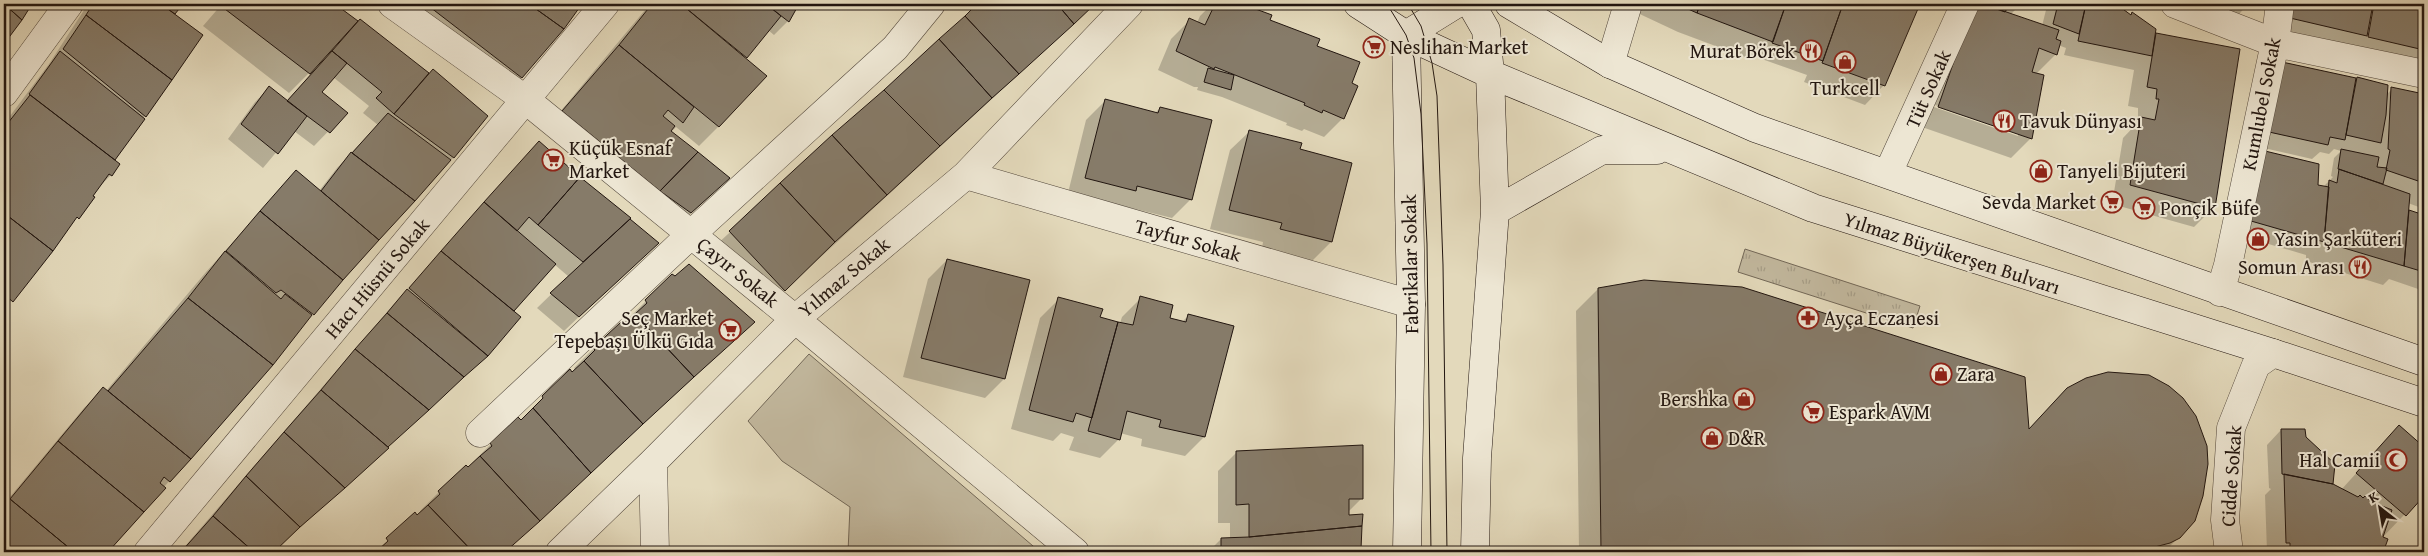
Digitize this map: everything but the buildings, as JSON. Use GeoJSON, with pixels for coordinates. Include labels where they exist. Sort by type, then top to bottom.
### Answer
{"type":"FeatureCollection","features":[{"type":"Feature","properties":{"kind":"street"},"geometry":{"type":"LineString","coordinates":[[4,93],[69,4]]}},
{"type":"Feature","properties":{"kind":"street","name":"Çayır Sokak"},"geometry":{"type":"LineString","coordinates":[[392,4],[526,100],[1075,552]]}},
{"type":"Feature","properties":{"kind":"street","name":"Hacı Hüsnü Sokak"},"geometry":{"type":"LineString","coordinates":[[148,552],[605,4]]}},
{"type":"Feature","properties":{"kind":"street"},"geometry":{"type":"LineString","coordinates":[[480,433],[691,234],[895,48],[931,4]]}},
{"type":"Feature","properties":{"kind":"street","name":"Yılmaz Sokak"},"geometry":{"type":"LineString","coordinates":[[560,552],[654,462],[794,319],[966,175],[1129,4]]}},
{"type":"Feature","properties":{"kind":"street","name":"Yılmaz Büyükerşen Bulvarı"},"geometry":{"type":"LineString","coordinates":[[1358,4],[1406,35],[1490,74],[1671,151],[1813,208],[2273,353],[2424,404]]}},
{"type":"Feature","properties":{"kind":"street"},"geometry":{"type":"LineString","coordinates":[[1406,35],[1456,4]]}},
{"type":"Feature","properties":{"kind":"street"},"geometry":{"type":"LineString","coordinates":[[1471,4],[1486,30],[1490,74],[1495,212],[1477,458],[1475,552]]}},
{"type":"Feature","properties":{"kind":"street"},"geometry":{"type":"LineString","coordinates":[[1509,4],[1610,64],[1755,128],[2424,362]]}},
{"type":"Feature","properties":{"kind":"street"},"geometry":{"type":"LineString","coordinates":[[1610,64],[1628,4]]}},
{"type":"Feature","properties":{"kind":"street","name":"Tüt Sokak"},"geometry":{"type":"LineString","coordinates":[[1888,173],[1965,4]]}},
{"type":"Feature","properties":{"kind":"street"},"geometry":{"type":"LineString","coordinates":[[2175,4],[2275,43],[2424,74]]}},
{"type":"Feature","properties":{"kind":"street","name":"Kumlubel Sokak"},"geometry":{"type":"LineString","coordinates":[[2220,292],[2228,265],[2275,43],[2280,4]]}},
{"type":"Feature","properties":{"kind":"street","name":"Fabrikalar Sokak"},"geometry":{"type":"LineString","coordinates":[[1406,35],[1411,304],[1407,552]]}},
{"type":"Feature","properties":{"kind":"street"},"geometry":{"type":"LineString","coordinates":[[1495,212],[1602,150],[1671,151]]}},
{"type":"Feature","properties":{"kind":"street","name":"Tayfur Sokak"},"geometry":{"type":"LineString","coordinates":[[966,175],[1411,304]]}},
{"type":"Feature","properties":{"kind":"street","name":"Cidde Sokak"},"geometry":{"type":"LineString","coordinates":[[2229,552],[2225,520],[2231,428],[2256,365],[2273,353]]}},
{"type":"Feature","properties":{"kind":"street"},"geometry":{"type":"LineString","coordinates":[[654,462],[655,552]]}},
{"type":"Feature","properties":{"kind":"green space"},"geometry":{"type":"Polygon","coordinates":[[[1745,249],[1920,306],[1913,328],[1738,272],[1745,249]]]}},
{"type":"Feature","properties":{"kind":"green space"},"geometry":{"type":"Polygon","coordinates":[[[809,354],[1040,552],[848,552],[850,507],[782,461],[748,421],[809,354]]]}},
{"type":"Feature","properties":{"kind":"tram line"},"geometry":{"type":"LineString","coordinates":[[1387,4],[1406,35],[1414,58],[1421,114],[1427,244],[1431,552]]}},
{"type":"Feature","properties":{"kind":"tram line"},"geometry":{"type":"LineString","coordinates":[[1408,4],[1421,26],[1432,63],[1437,96],[1443,265],[1447,552]]}},
{"type":"Feature","properties":{"kind":"place","name":"Neslihan Market"},"geometry":{"type":"Point","coordinates":[1374,47]}},
{"type":"Feature","properties":{"kind":"place","name":"Murat Börek"},"geometry":{"type":"Point","coordinates":[1811,51]}},
{"type":"Feature","properties":{"kind":"place","name":"Turkcell"},"geometry":{"type":"Point","coordinates":[1845,62]}},
{"type":"Feature","properties":{"kind":"place","name":"Tavuk Dünyası"},"geometry":{"type":"Point","coordinates":[2004,121]}},
{"type":"Feature","properties":{"kind":"place","name":"Küçük Esnaf Market"},"geometry":{"type":"Point","coordinates":[553,160]}},
{"type":"Feature","properties":{"kind":"place","name":"Tanyeli Bijuteri"},"geometry":{"type":"Point","coordinates":[2041,171]}},
{"type":"Feature","properties":{"kind":"place","name":"Sevda Market"},"geometry":{"type":"Point","coordinates":[2112,202]}},
{"type":"Feature","properties":{"kind":"place","name":"Ponçik Büfe"},"geometry":{"type":"Point","coordinates":[2144,208]}},
{"type":"Feature","properties":{"kind":"place","name":"Yasin Şarküteri"},"geometry":{"type":"Point","coordinates":[2258,239]}},
{"type":"Feature","properties":{"kind":"place","name":"Somun Arası"},"geometry":{"type":"Point","coordinates":[2360,267]}},
{"type":"Feature","properties":{"kind":"place","name":"Ayça Eczanesi"},"geometry":{"type":"Point","coordinates":[1808,318]}},
{"type":"Feature","properties":{"kind":"place","name":"Seç Market Tepebaşı Ülkü Gıda"},"geometry":{"type":"Point","coordinates":[730,330]}},
{"type":"Feature","properties":{"kind":"place","name":"Zara"},"geometry":{"type":"Point","coordinates":[1941,374]}},
{"type":"Feature","properties":{"kind":"place","name":"Bershka"},"geometry":{"type":"Point","coordinates":[1744,399]}},
{"type":"Feature","properties":{"kind":"place","name":"Espark AVM"},"geometry":{"type":"Point","coordinates":[1813,412]}},
{"type":"Feature","properties":{"kind":"place","name":"D&R"},"geometry":{"type":"Point","coordinates":[1712,438]}},
{"type":"Feature","properties":{"kind":"place","name":"Hal Camii"},"geometry":{"type":"Point","coordinates":[2396,460]}}]}
